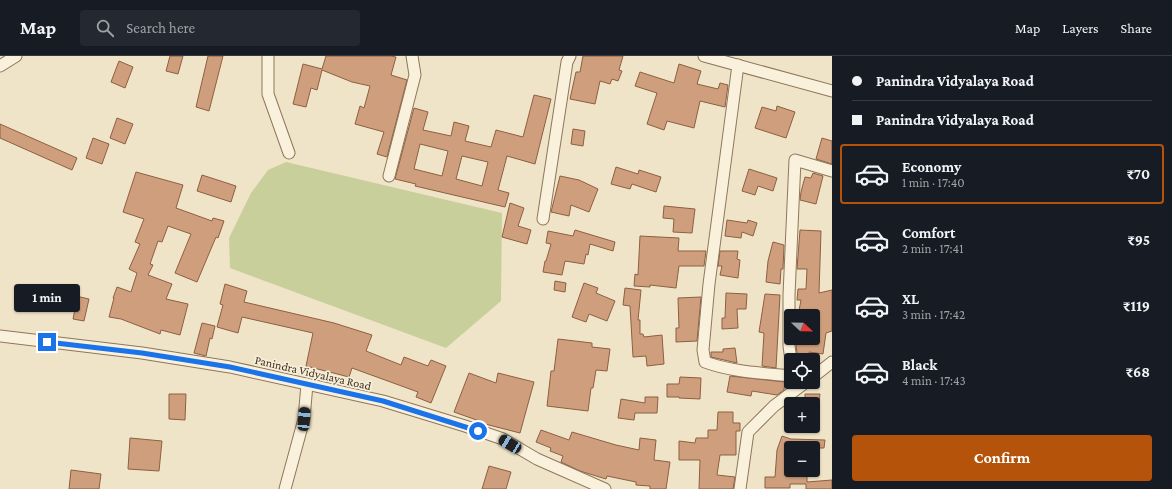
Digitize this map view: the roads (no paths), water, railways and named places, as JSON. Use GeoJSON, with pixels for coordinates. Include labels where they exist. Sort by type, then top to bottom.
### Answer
{"type":"FeatureCollection","features":[{"type":"Feature","properties":{"kind":"street"},"geometry":{"type":"LineString","coordinates":[[0,66],[16,56]]}},
{"type":"Feature","properties":{"kind":"street"},"geometry":{"type":"LineString","coordinates":[[268,56],[268,94],[289,153]]}},
{"type":"Feature","properties":{"kind":"street"},"geometry":{"type":"LineString","coordinates":[[389,176],[415,75],[412,56]]}},
{"type":"Feature","properties":{"kind":"street"},"geometry":{"type":"LineString","coordinates":[[543,219],[567,62],[570,56]]}},
{"type":"Feature","properties":{"kind":"street"},"geometry":{"type":"LineString","coordinates":[[704,56],[832,90]]}},
{"type":"Feature","properties":{"kind":"street"},"geometry":{"type":"LineString","coordinates":[[738,65],[709,284],[703,350],[704,362],[738,370],[784,375]]}},
{"type":"Feature","properties":{"kind":"street"},"geometry":{"type":"LineString","coordinates":[[790,353],[789,295],[795,160],[832,171]]}},
{"type":"Feature","properties":{"kind":"street","name":"Panindra Vidyalaya Road"},"geometry":{"type":"LineString","coordinates":[[0,336],[150,354],[230,367],[383,401],[503,439],[537,459],[605,489]]}},
{"type":"Feature","properties":{"kind":"street"},"geometry":{"type":"LineString","coordinates":[[820,371],[832,362]]}},
{"type":"Feature","properties":{"kind":"street"},"geometry":{"type":"LineString","coordinates":[[285,489],[304,419],[307,384]]}},
{"type":"Feature","properties":{"kind":"street"},"geometry":{"type":"LineString","coordinates":[[740,489],[748,432],[774,406],[794,389]]}}]}
